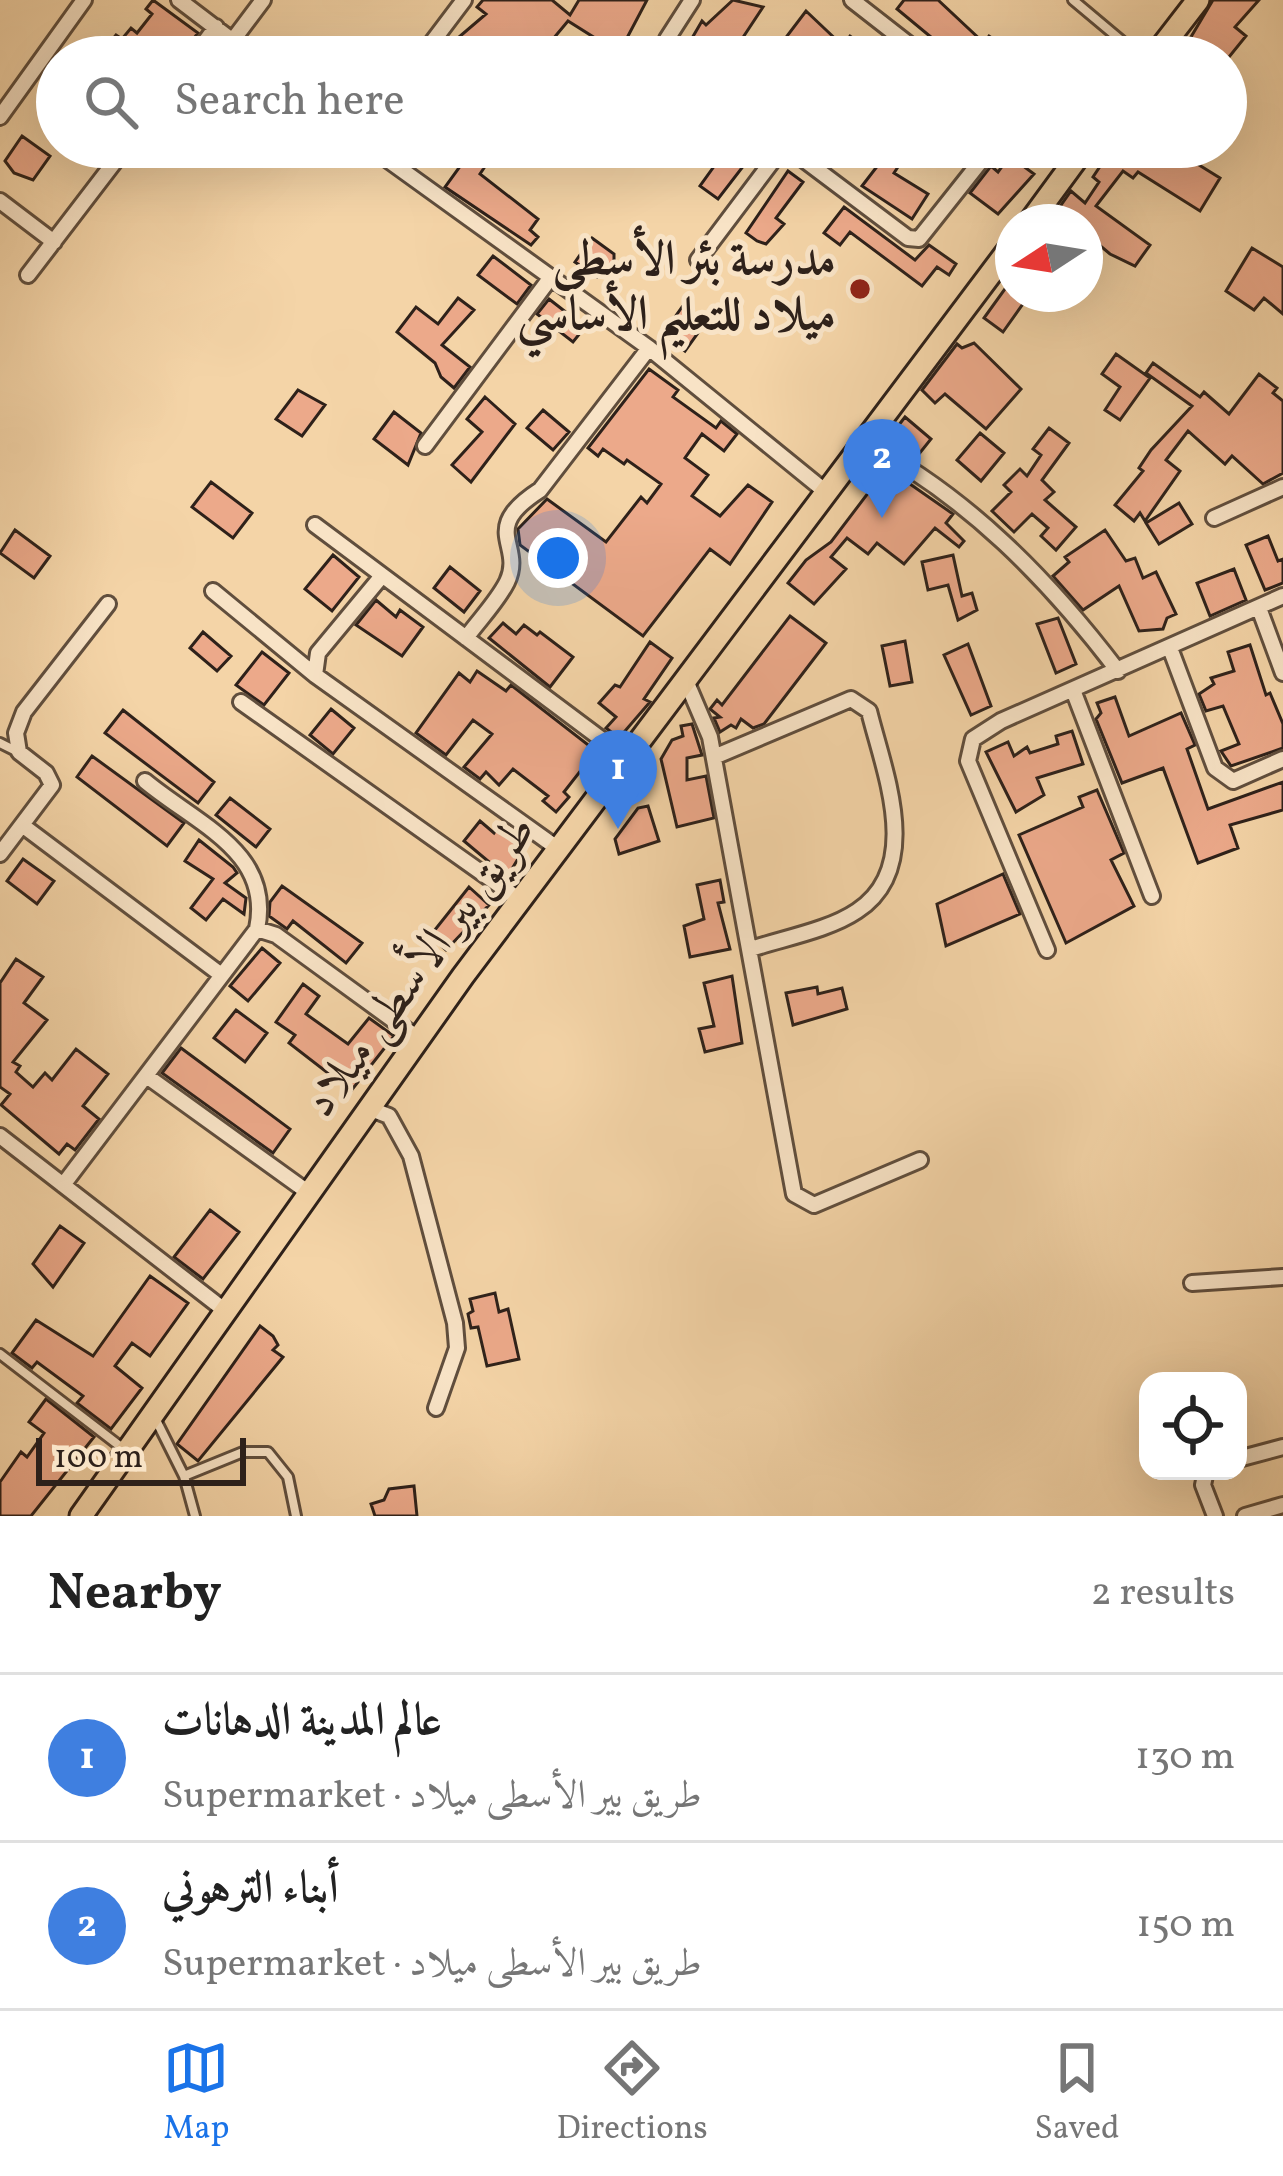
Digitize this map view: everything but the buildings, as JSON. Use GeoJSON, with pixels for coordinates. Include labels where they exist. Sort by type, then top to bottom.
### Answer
{"type":"FeatureCollection","features":[{"type":"Feature","properties":{"kind":"main road"},"geometry":{"type":"LineString","coordinates":[[1170,36],[1198,0]]}},
{"type":"Feature","properties":{"kind":"main road"},"geometry":{"type":"LineString","coordinates":[[1043,204],[1070,168]]}},
{"type":"Feature","properties":{"kind":"main road","name":"طريق بير الأسطى ميلاد"},"geometry":{"type":"LineString","coordinates":[[80,1516],[223,1309],[557,848],[687,683],[995,268]]}},
{"type":"Feature","properties":{"kind":"street"},"geometry":{"type":"LineString","coordinates":[[58,36],[84,0]]}},
{"type":"Feature","properties":{"kind":"street"},"geometry":{"type":"LineString","coordinates":[[178,0],[227,36]]}},
{"type":"Feature","properties":{"kind":"street"},"geometry":{"type":"LineString","coordinates":[[235,36],[263,0]]}},
{"type":"Feature","properties":{"kind":"street"},"geometry":{"type":"LineString","coordinates":[[437,36],[464,0]]}},
{"type":"Feature","properties":{"kind":"street"},"geometry":{"type":"LineString","coordinates":[[669,36],[692,0]]}},
{"type":"Feature","properties":{"kind":"street"},"geometry":{"type":"LineString","coordinates":[[852,0],[898,36]]}},
{"type":"Feature","properties":{"kind":"street"},"geometry":{"type":"LineString","coordinates":[[209,36],[216,27]]}},
{"type":"Feature","properties":{"kind":"street"},"geometry":{"type":"LineString","coordinates":[[0,117],[36,67]]}},
{"type":"Feature","properties":{"kind":"street"},"geometry":{"type":"LineString","coordinates":[[28,274],[110,168]]}},
{"type":"Feature","properties":{"kind":"street"},"geometry":{"type":"LineString","coordinates":[[399,168],[649,347],[826,492]]}},
{"type":"Feature","properties":{"kind":"street"},"geometry":{"type":"LineString","coordinates":[[698,260],[769,168]]}},
{"type":"Feature","properties":{"kind":"street"},"geometry":{"type":"LineString","coordinates":[[813,168],[908,238],[920,239],[976,168]]}},
{"type":"Feature","properties":{"kind":"street"},"geometry":{"type":"LineString","coordinates":[[0,201],[54,242]]}},
{"type":"Feature","properties":{"kind":"street"},"geometry":{"type":"LineString","coordinates":[[425,446],[551,277]]}},
{"type":"Feature","properties":{"kind":"street"},"geometry":{"type":"LineString","coordinates":[[466,638],[510,578],[504,541],[517,506],[540,490],[649,347]]}},
{"type":"Feature","properties":{"kind":"street"},"geometry":{"type":"LineString","coordinates":[[864,442],[925,478],[998,536],[1082,623],[1118,670]]}},
{"type":"Feature","properties":{"kind":"street"},"geometry":{"type":"LineString","coordinates":[[1214,518],[1283,487]]}},
{"type":"Feature","properties":{"kind":"street"},"geometry":{"type":"LineString","coordinates":[[315,525],[628,759]]}},
{"type":"Feature","properties":{"kind":"street"},"geometry":{"type":"LineString","coordinates":[[315,675],[318,653],[381,577]]}},
{"type":"Feature","properties":{"kind":"street"},"geometry":{"type":"LineString","coordinates":[[213,591],[315,675],[557,848]]}},
{"type":"Feature","properties":{"kind":"street"},"geometry":{"type":"LineString","coordinates":[[1047,950],[968,760],[973,739],[1283,596]]}},
{"type":"Feature","properties":{"kind":"street"},"geometry":{"type":"LineString","coordinates":[[0,854],[52,785],[46,773],[19,752],[16,733],[24,712],[108,604]]}},
{"type":"Feature","properties":{"kind":"street"},"geometry":{"type":"LineString","coordinates":[[1259,608],[1283,673]]}},
{"type":"Feature","properties":{"kind":"street"},"geometry":{"type":"LineString","coordinates":[[1170,648],[1223,777],[1233,781],[1283,759]]}},
{"type":"Feature","properties":{"kind":"street"},"geometry":{"type":"LineString","coordinates":[[687,683],[714,757],[794,1194],[814,1205],[920,1160]]}},
{"type":"Feature","properties":{"kind":"street"},"geometry":{"type":"LineString","coordinates":[[1073,690],[1152,896]]}},
{"type":"Feature","properties":{"kind":"street"},"geometry":{"type":"LineString","coordinates":[[714,757],[851,699],[869,711],[896,820],[890,867],[880,890],[868,902],[855,913],[752,950]]}},
{"type":"Feature","properties":{"kind":"street"},"geometry":{"type":"LineString","coordinates":[[241,702],[520,900]]}},
{"type":"Feature","properties":{"kind":"street"},"geometry":{"type":"LineString","coordinates":[[63,1185],[256,929],[262,899],[254,870],[145,781]]}},
{"type":"Feature","properties":{"kind":"street"},"geometry":{"type":"LineString","coordinates":[[22,825],[220,974]]}},
{"type":"Feature","properties":{"kind":"street"},"geometry":{"type":"LineString","coordinates":[[256,929],[276,935],[419,1039]]}},
{"type":"Feature","properties":{"kind":"street"},"geometry":{"type":"LineString","coordinates":[[148,1077],[309,1193]]}},
{"type":"Feature","properties":{"kind":"street"},"geometry":{"type":"LineString","coordinates":[[371,1109],[389,1116],[411,1156],[455,1323],[457,1348],[436,1408]]}},
{"type":"Feature","properties":{"kind":"street"},"geometry":{"type":"LineString","coordinates":[[0,1136],[223,1309]]}},
{"type":"Feature","properties":{"kind":"street"},"geometry":{"type":"LineString","coordinates":[[1192,1282],[1283,1276]]}},
{"type":"Feature","properties":{"kind":"street"},"geometry":{"type":"LineString","coordinates":[[1247,1457],[1283,1447]]}},
{"type":"Feature","properties":{"kind":"street"},"geometry":{"type":"LineString","coordinates":[[1204,1480],[1215,1516]]}},
{"type":"Feature","properties":{"kind":"street"},"geometry":{"type":"LineString","coordinates":[[1245,1516],[1283,1505]]}},
{"type":"Feature","properties":{"kind":"lane"},"geometry":{"type":"LineString","coordinates":[[1072,0],[1116,36]]}},
{"type":"Feature","properties":{"kind":"lane"},"geometry":{"type":"LineString","coordinates":[[0,743],[19,752]]}},
{"type":"Feature","properties":{"kind":"lane"},"geometry":{"type":"LineString","coordinates":[[0,1354],[127,1451]]}},
{"type":"Feature","properties":{"kind":"lane"},"geometry":{"type":"LineString","coordinates":[[152,1414],[184,1476],[195,1516]]}},
{"type":"Feature","properties":{"kind":"lane"},"geometry":{"type":"LineString","coordinates":[[184,1476],[243,1452],[268,1452],[288,1477],[296,1516]]}},
{"type":"Feature","properties":{"kind":"place","name":"مدرسة بئر الأسطى ميلاد للتعليم الأساسي"},"geometry":{"type":"Point","coordinates":[860,289]}},
{"type":"Feature","properties":{"kind":"place","name":"أبناء الترهوني"},"geometry":{"type":"Point","coordinates":[882,518]}},
{"type":"Feature","properties":{"kind":"place","name":"عالم المدينة الدهانات"},"geometry":{"type":"Point","coordinates":[618,829]}}]}
